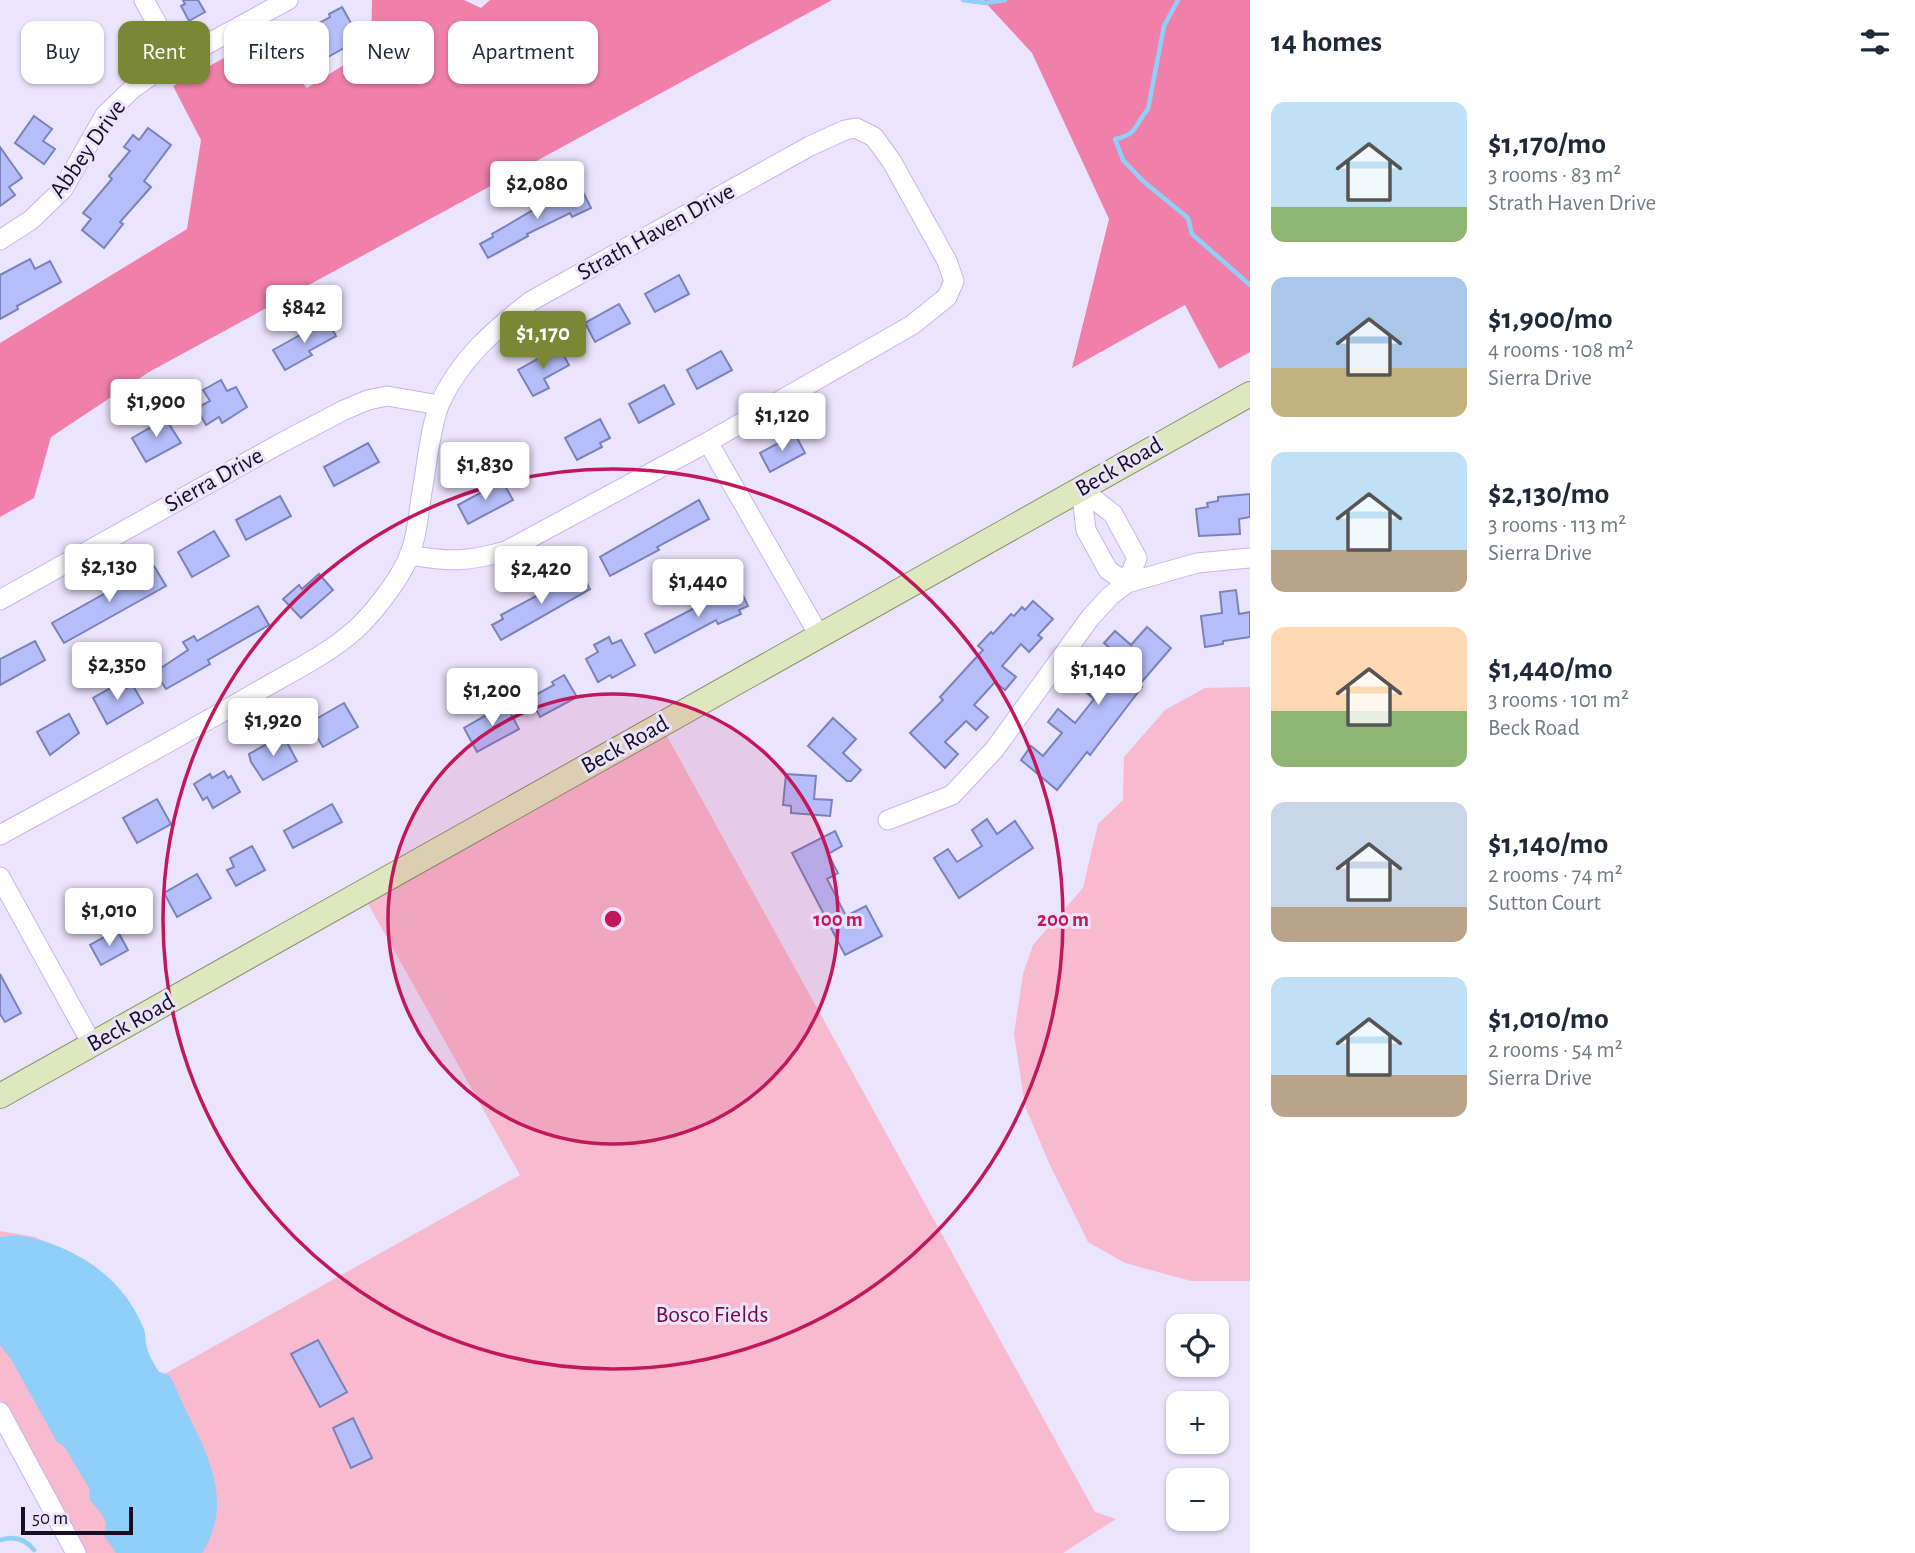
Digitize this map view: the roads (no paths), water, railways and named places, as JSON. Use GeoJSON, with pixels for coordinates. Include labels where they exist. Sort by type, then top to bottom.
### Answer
{"type":"FeatureCollection","features":[{"type":"Feature","properties":{"kind":"main road","name":"Beck Road"},"geometry":{"type":"LineString","coordinates":[[0,1096],[1250,394]]}},
{"type":"Feature","properties":{"kind":"street"},"geometry":{"type":"LineString","coordinates":[[144,0],[156,21]]}},
{"type":"Feature","properties":{"kind":"street","name":"Abbey Drive"},"geometry":{"type":"LineString","coordinates":[[210,42],[288,0]]}},
{"type":"Feature","properties":{"kind":"street","name":"Abbey Drive"},"geometry":{"type":"LineString","coordinates":[[0,240],[31,220],[63,189],[98,127],[112,108],[138,84]]}},
{"type":"Feature","properties":{"kind":"street","name":"Strath Haven Drive"},"geometry":{"type":"LineString","coordinates":[[0,835],[191,732],[313,660],[355,630],[406,563],[417,531],[427,461],[439,405],[459,368],[489,334],[531,301],[810,146],[845,130],[856,128],[874,137],[892,162],[947,261],[954,281],[947,297],[912,325],[708,442]]}},
{"type":"Feature","properties":{"kind":"street","name":"Sierra Drive"},"geometry":{"type":"LineString","coordinates":[[0,600],[344,410],[387,396],[439,405]]}},
{"type":"Feature","properties":{"kind":"street"},"geometry":{"type":"LineString","coordinates":[[409,555],[444,561],[478,559],[506,551],[708,442],[819,635]]}},
{"type":"Feature","properties":{"kind":"street"},"geometry":{"type":"LineString","coordinates":[[1082,489],[1113,514],[1137,558],[1127,583]]}},
{"type":"Feature","properties":{"kind":"street"},"geometry":{"type":"LineString","coordinates":[[1082,489],[1086,530],[1108,570],[1127,583]]}},
{"type":"Feature","properties":{"kind":"street"},"geometry":{"type":"LineString","coordinates":[[888,820],[952,794],[994,750],[1090,618],[1110,596],[1127,583],[1197,563],[1250,558]]}},
{"type":"Feature","properties":{"kind":"street"},"geometry":{"type":"LineString","coordinates":[[0,877],[92,1044]]}},
{"type":"Feature","properties":{"kind":"street"},"geometry":{"type":"LineString","coordinates":[[0,1412],[76,1553]]}},
{"type":"Feature","properties":{"kind":"water"},"geometry":{"type":"Polygon","coordinates":[[[16,1235],[56,1245],[92,1264],[121,1291],[133,1308],[144,1329],[151,1357],[159,1372],[169,1375],[174,1384],[211,1467],[217,1509],[213,1531],[202,1553],[116,1553],[104,1535],[106,1523],[90,1500],[89,1488],[64,1446],[57,1442],[11,1359],[0,1345],[0,1237],[16,1235]]]}},
{"type":"Feature","properties":{"kind":"waterway"},"geometry":{"type":"LineString","coordinates":[[963,0],[986,3],[1005,0]]}},
{"type":"Feature","properties":{"kind":"waterway"},"geometry":{"type":"LineString","coordinates":[[1178,0],[1164,26],[1148,109],[1132,132],[1115,139],[1123,160],[1143,181],[1188,218],[1192,234],[1250,285]]}},
{"type":"Feature","properties":{"kind":"waterway"},"geometry":{"type":"LineString","coordinates":[[0,1540],[18,1539],[34,1550]]}},
{"type":"Feature","properties":{"kind":"park label","name":"Bosco Fields"},"geometry":{"type":"Point","coordinates":[712,1315]}}]}
